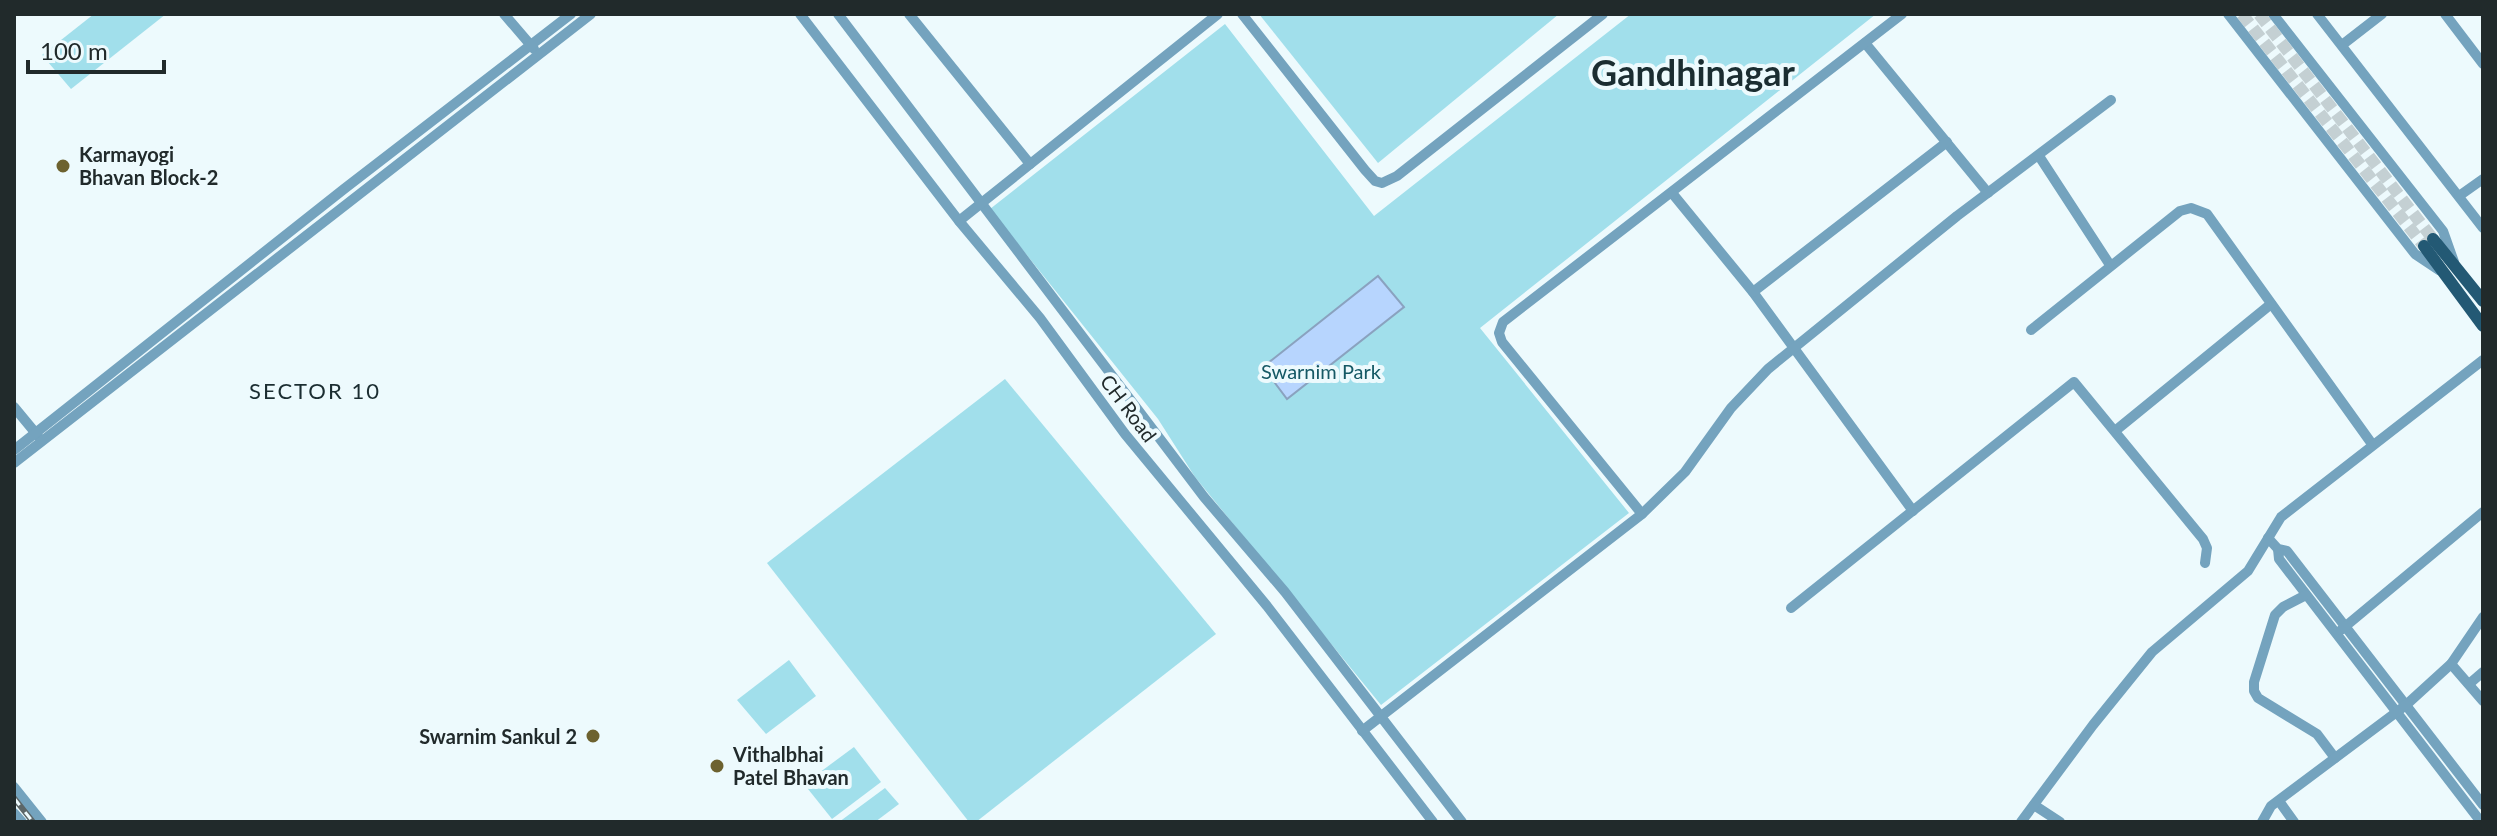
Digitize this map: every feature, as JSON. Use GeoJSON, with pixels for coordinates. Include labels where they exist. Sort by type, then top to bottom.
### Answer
{"type":"FeatureCollection","features":[{"type":"Feature","properties":{"kind":"main road"},"geometry":{"type":"LineString","coordinates":[[2429,243],[2450,270],[2483,326]]}},
{"type":"Feature","properties":{"kind":"main road"},"geometry":{"type":"LineString","coordinates":[[2450,270],[2483,301]]}},
{"type":"Feature","properties":{"kind":"street"},"geometry":{"type":"LineString","coordinates":[[504,14],[535,49]]}},
{"type":"Feature","properties":{"kind":"street"},"geometry":{"type":"LineString","coordinates":[[535,49],[571,14]]}},
{"type":"Feature","properties":{"kind":"street"},"geometry":{"type":"LineString","coordinates":[[14,463],[40,437],[535,49],[591,14]]}},
{"type":"Feature","properties":{"kind":"street","name":"CH Road"},"geometry":{"type":"LineString","coordinates":[[800,14],[959,221],[1035,311],[1125,434],[1267,606],[1433,822]]}},
{"type":"Feature","properties":{"kind":"street","name":"CH Road"},"geometry":{"type":"LineString","coordinates":[[838,14],[1204,497],[1285,592],[1462,822]]}},
{"type":"Feature","properties":{"kind":"street"},"geometry":{"type":"LineString","coordinates":[[909,14],[1030,164]]}},
{"type":"Feature","properties":{"kind":"street"},"geometry":{"type":"LineString","coordinates":[[959,221],[1218,14]]}},
{"type":"Feature","properties":{"kind":"street"},"geometry":{"type":"LineString","coordinates":[[1242,14],[1365,170],[1375,181],[1382,183],[1397,176],[1603,14]]}},
{"type":"Feature","properties":{"kind":"street"},"geometry":{"type":"LineString","coordinates":[[1642,514],[1502,342],[1499,333],[1503,322],[1902,14]]}},
{"type":"Feature","properties":{"kind":"street"},"geometry":{"type":"LineString","coordinates":[[2228,14],[2415,254],[2450,270]]}},
{"type":"Feature","properties":{"kind":"street"},"geometry":{"type":"LineString","coordinates":[[2273,14],[2443,231],[2450,270]]}},
{"type":"Feature","properties":{"kind":"street"},"geometry":{"type":"LineString","coordinates":[[2317,14],[2483,228]]}},
{"type":"Feature","properties":{"kind":"street"},"geometry":{"type":"LineString","coordinates":[[2342,45],[2382,14]]}},
{"type":"Feature","properties":{"kind":"street"},"geometry":{"type":"LineString","coordinates":[[2445,14],[2483,64]]}},
{"type":"Feature","properties":{"kind":"street"},"geometry":{"type":"LineString","coordinates":[[1865,43],[1988,193]]}},
{"type":"Feature","properties":{"kind":"street"},"geometry":{"type":"LineString","coordinates":[[1362,731],[1642,514],[1685,472],[1731,408],[1793,347],[2111,100]]}},
{"type":"Feature","properties":{"kind":"street"},"geometry":{"type":"LineString","coordinates":[[1753,292],[1947,142]]}},
{"type":"Feature","properties":{"kind":"street"},"geometry":{"type":"LineString","coordinates":[[2039,156],[2110,265]]}},
{"type":"Feature","properties":{"kind":"street"},"geometry":{"type":"LineString","coordinates":[[2459,196],[2483,179]]}},
{"type":"Feature","properties":{"kind":"street"},"geometry":{"type":"LineString","coordinates":[[1672,193],[1753,292],[1913,511]]}},
{"type":"Feature","properties":{"kind":"street"},"geometry":{"type":"LineString","coordinates":[[2031,330],[2180,211],[2200,209],[2207,214],[2372,444]]}},
{"type":"Feature","properties":{"kind":"street"},"geometry":{"type":"LineString","coordinates":[[2115,431],[2271,304]]}},
{"type":"Feature","properties":{"kind":"street"},"geometry":{"type":"LineString","coordinates":[[2021,822],[2152,652],[2248,571],[2281,517],[2483,360]]}},
{"type":"Feature","properties":{"kind":"street"},"geometry":{"type":"LineString","coordinates":[[1791,608],[2074,382],[2203,539],[2207,548],[2205,563]]}},
{"type":"Feature","properties":{"kind":"street"},"geometry":{"type":"LineString","coordinates":[[14,407],[40,437]]}},
{"type":"Feature","properties":{"kind":"street"},"geometry":{"type":"LineString","coordinates":[[14,450],[40,437]]}},
{"type":"Feature","properties":{"kind":"street"},"geometry":{"type":"LineString","coordinates":[[2340,630],[2483,512]]}},
{"type":"Feature","properties":{"kind":"street"},"geometry":{"type":"LineString","coordinates":[[2268,538],[2278,549],[2287,551],[2340,630],[2483,805]]}},
{"type":"Feature","properties":{"kind":"street"},"geometry":{"type":"LineString","coordinates":[[2278,549],[2279,559],[2306,595],[2340,630]]}},
{"type":"Feature","properties":{"kind":"street"},"geometry":{"type":"LineString","coordinates":[[2306,595],[2275,615],[2254,691],[2258,698],[2317,734],[2335,758]]}},
{"type":"Feature","properties":{"kind":"street"},"geometry":{"type":"LineString","coordinates":[[2262,822],[2271,806],[2402,709],[2451,664],[2483,617]]}},
{"type":"Feature","properties":{"kind":"street"},"geometry":{"type":"LineString","coordinates":[[2451,664],[2483,701]]}},
{"type":"Feature","properties":{"kind":"street"},"geometry":{"type":"LineString","coordinates":[[2469,684],[2483,672]]}},
{"type":"Feature","properties":{"kind":"street"},"geometry":{"type":"LineString","coordinates":[[2402,709],[2481,822]]}},
{"type":"Feature","properties":{"kind":"street"},"geometry":{"type":"LineString","coordinates":[[14,787],[40,822]]}},
{"type":"Feature","properties":{"kind":"street"},"geometry":{"type":"LineString","coordinates":[[2279,801],[2294,822]]}},
{"type":"Feature","properties":{"kind":"street"},"geometry":{"type":"LineString","coordinates":[[2034,805],[2060,822]]}},
{"type":"Feature","properties":{"kind":"street"},"geometry":{"type":"LineString","coordinates":[[14,813],[22,822]]}},
{"type":"Feature","properties":{"kind":"green space"},"geometry":{"type":"Polygon","coordinates":[[[94,14],[166,14],[71,89],[42,55],[94,14]]]}},
{"type":"Feature","properties":{"kind":"green space"},"geometry":{"type":"Polygon","coordinates":[[[1259,14],[1559,14],[1378,163],[1259,14]]]}},
{"type":"Feature","properties":{"kind":"green space","name":"Swarnim Park"},"geometry":{"type":"Polygon","coordinates":[[[1631,14],[1876,14],[1480,328],[1629,513],[1381,705],[1195,477],[1158,419],[990,209],[1225,24],[1374,216],[1631,14]]]}},
{"type":"Feature","properties":{"kind":"green space"},"geometry":{"type":"Polygon","coordinates":[[[1005,379],[1216,634],[976,822],[969,822],[767,563],[1005,379]]]}},
{"type":"Feature","properties":{"kind":"green space"},"geometry":{"type":"Polygon","coordinates":[[[789,660],[816,696],[766,734],[737,700],[789,660]]]}},
{"type":"Feature","properties":{"kind":"green space"},"geometry":{"type":"Polygon","coordinates":[[[854,747],[881,782],[832,819],[804,784],[854,747]]]}},
{"type":"Feature","properties":{"kind":"green space"},"geometry":{"type":"Polygon","coordinates":[[[885,788],[899,804],[875,822],[839,822],[885,788]]]}},
{"type":"Feature","properties":{"kind":"shaded area"},"geometry":{"type":"Polygon","coordinates":[[[1378,276],[1404,307],[1287,399],[1263,367],[1378,276]]]}},
{"type":"Feature","properties":{"kind":"tunnel"},"geometry":{"type":"LineString","coordinates":[[2242,14],[2424,246]]}},
{"type":"Feature","properties":{"kind":"tunnel"},"geometry":{"type":"LineString","coordinates":[[2259,14],[2433,239]]}},
{"type":"Feature","properties":{"kind":"railway"},"geometry":{"type":"LineString","coordinates":[[14,798],[33,822]]}},
{"type":"Feature","properties":{"kind":"place","name":"Karmayogi Bhavan Block-2"},"geometry":{"type":"Point","coordinates":[63,166]}},
{"type":"Feature","properties":{"kind":"place","name":"Swarnim Sankul 2"},"geometry":{"type":"Point","coordinates":[593,736]}},
{"type":"Feature","properties":{"kind":"place","name":"Vithalbhai Patel Bhavan"},"geometry":{"type":"Point","coordinates":[717,766]}},
{"type":"Feature","properties":{"kind":"district","name":"Gandhinagar"},"geometry":{"type":"Point","coordinates":[1693,72]}},
{"type":"Feature","properties":{"kind":"district","name":"SECTOR 10"},"geometry":{"type":"Point","coordinates":[315,390]}}]}
